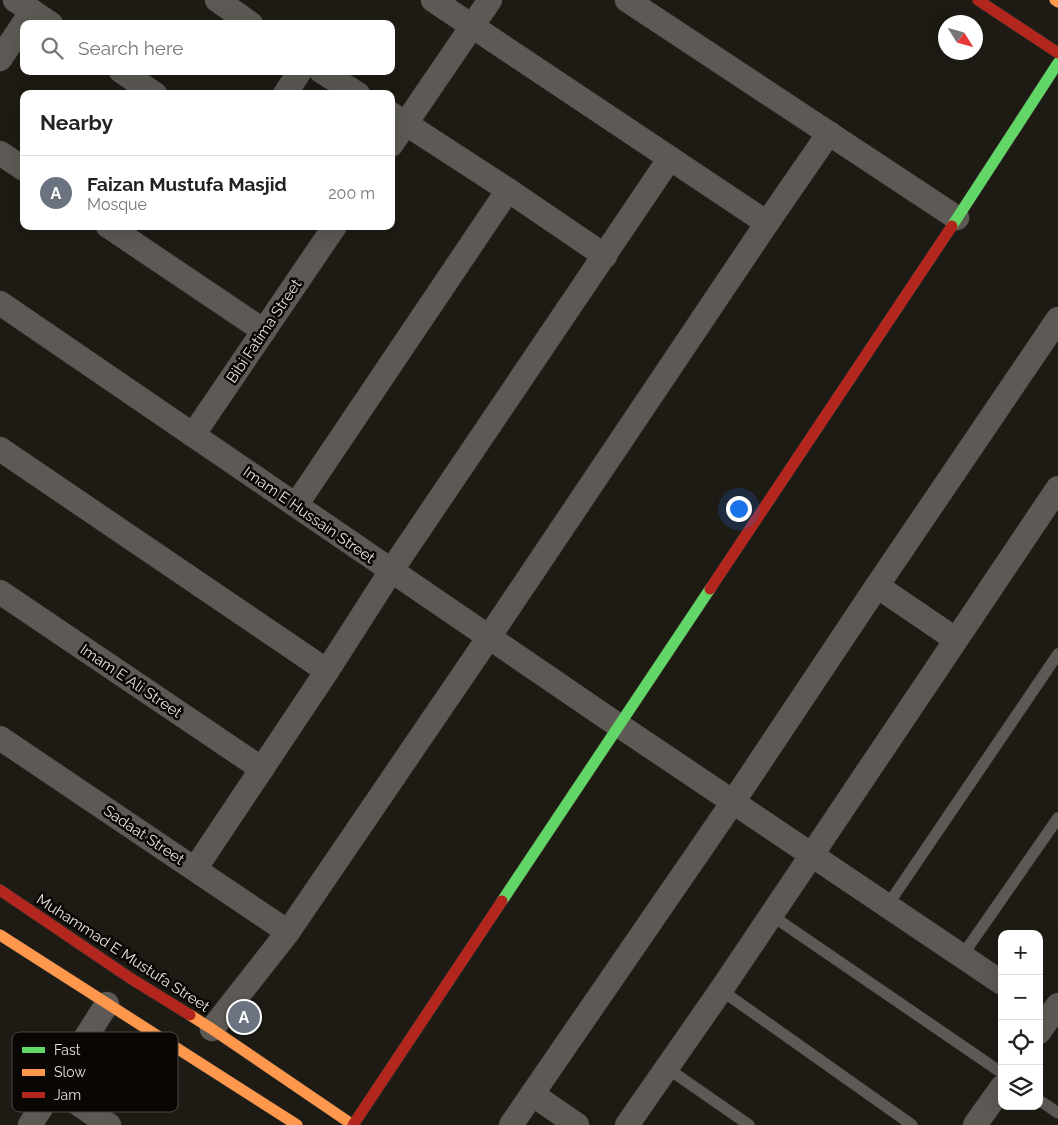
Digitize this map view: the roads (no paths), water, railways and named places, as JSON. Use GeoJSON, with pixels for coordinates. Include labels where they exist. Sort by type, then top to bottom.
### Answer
{"type":"FeatureCollection","features":[{"type":"Feature","properties":{"kind":"street"},"geometry":{"type":"LineString","coordinates":[[216,0],[245,20]]}},
{"type":"Feature","properties":{"kind":"street"},"geometry":{"type":"LineString","coordinates":[[433,0],[767,223]]}},
{"type":"Feature","properties":{"kind":"street"},"geometry":{"type":"LineString","coordinates":[[395,132],[399,119],[490,0]]}},
{"type":"Feature","properties":{"kind":"street"},"geometry":{"type":"LineString","coordinates":[[627,0],[957,218]]}},
{"type":"Feature","properties":{"kind":"street"},"geometry":{"type":"LineString","coordinates":[[978,0],[1058,54]]}},
{"type":"Feature","properties":{"kind":"street"},"geometry":{"type":"LineString","coordinates":[[0,59],[20,31]]}},
{"type":"Feature","properties":{"kind":"street"},"geometry":{"type":"LineString","coordinates":[[353,1125],[620,726],[1058,63]]}},
{"type":"Feature","properties":{"kind":"street"},"geometry":{"type":"LineString","coordinates":[[127,75],[149,90]]}},
{"type":"Feature","properties":{"kind":"street"},"geometry":{"type":"LineString","coordinates":[[288,90],[297,75]]}},
{"type":"Feature","properties":{"kind":"street"},"geometry":{"type":"LineString","coordinates":[[328,75],[352,90]]}},
{"type":"Feature","properties":{"kind":"street"},"geometry":{"type":"LineString","coordinates":[[399,119],[605,256]]}},
{"type":"Feature","properties":{"kind":"street"},"geometry":{"type":"LineString","coordinates":[[212,1029],[288,932],[829,134]]}},
{"type":"Feature","properties":{"kind":"street"},"geometry":{"type":"LineString","coordinates":[[0,153],[20,166]]}},
{"type":"Feature","properties":{"kind":"street"},"geometry":{"type":"LineString","coordinates":[[195,869],[327,672],[391,571],[670,158]]}},
{"type":"Feature","properties":{"kind":"street"},"geometry":{"type":"LineString","coordinates":[[296,505],[508,190]]}},
{"type":"Feature","properties":{"kind":"street"},"geometry":{"type":"LineString","coordinates":[[114,230],[264,331]]}},
{"type":"Feature","properties":{"kind":"street","name":"Bibi Fatima Street"},"geometry":{"type":"LineString","coordinates":[[193,435],[332,230]]}},
{"type":"Feature","properties":{"kind":"street","name":"Imam E Hussain Street"},"geometry":{"type":"LineString","coordinates":[[0,304],[391,571],[998,980]]}},
{"type":"Feature","properties":{"kind":"street"},"geometry":{"type":"LineString","coordinates":[[511,1125],[733,802],[876,586],[1058,319]]}},
{"type":"Feature","properties":{"kind":"street"},"geometry":{"type":"LineString","coordinates":[[0,449],[327,672]]}},
{"type":"Feature","properties":{"kind":"street"},"geometry":{"type":"LineString","coordinates":[[627,1125],[721,990],[956,639],[1054,501]]}},
{"type":"Feature","properties":{"kind":"street"},"geometry":{"type":"LineString","coordinates":[[876,586],[956,639]]}},
{"type":"Feature","properties":{"kind":"street","name":"Imam E Ali Street"},"geometry":{"type":"LineString","coordinates":[[0,592],[262,769]]}},
{"type":"Feature","properties":{"kind":"street","name":"Sadaat Street"},"geometry":{"type":"LineString","coordinates":[[0,738],[288,932]]}},
{"type":"Feature","properties":{"kind":"street","name":"Muhammad E Mustufa Street"},"geometry":{"type":"LineString","coordinates":[[0,890],[130,978],[212,1029],[353,1125]]}},
{"type":"Feature","properties":{"kind":"street"},"geometry":{"type":"LineString","coordinates":[[0,935],[150,1032]]}},
{"type":"Feature","properties":{"kind":"street"},"geometry":{"type":"LineString","coordinates":[[89,1032],[107,1004]]}},
{"type":"Feature","properties":{"kind":"street"},"geometry":{"type":"LineString","coordinates":[[178,1051],[287,1122]]}},
{"type":"Feature","properties":{"kind":"street"},"geometry":{"type":"LineString","coordinates":[[976,1125],[998,1093]]}},
{"type":"Feature","properties":{"kind":"street"},"geometry":{"type":"LineString","coordinates":[[532,1094],[577,1125]]}},
{"type":"Feature","properties":{"kind":"street"},"geometry":{"type":"LineString","coordinates":[[30,1125],[38,1112]]}},
{"type":"Feature","properties":{"kind":"street"},"geometry":{"type":"LineString","coordinates":[[90,1112],[109,1125]]}},
{"type":"Feature","properties":{"kind":"lane"},"geometry":{"type":"LineString","coordinates":[[887,906],[1058,654]]}},
{"type":"Feature","properties":{"kind":"lane"},"geometry":{"type":"LineString","coordinates":[[962,956],[1058,818]]}},
{"type":"Feature","properties":{"kind":"lane"},"geometry":{"type":"LineString","coordinates":[[771,915],[998,1070]]}},
{"type":"Feature","properties":{"kind":"lane"},"geometry":{"type":"LineString","coordinates":[[721,990],[912,1125]]}},
{"type":"Feature","properties":{"kind":"lane"},"geometry":{"type":"LineString","coordinates":[[667,1068],[749,1125]]}},
{"type":"Feature","properties":{"kind":"lane"},"geometry":{"type":"LineString","coordinates":[[1043,1103],[1058,1113]]}},
{"type":"Feature","properties":{"kind":"place","name":"Faizan Mustufa Masjid"},"geometry":{"type":"Point","coordinates":[244,1017]}}]}
